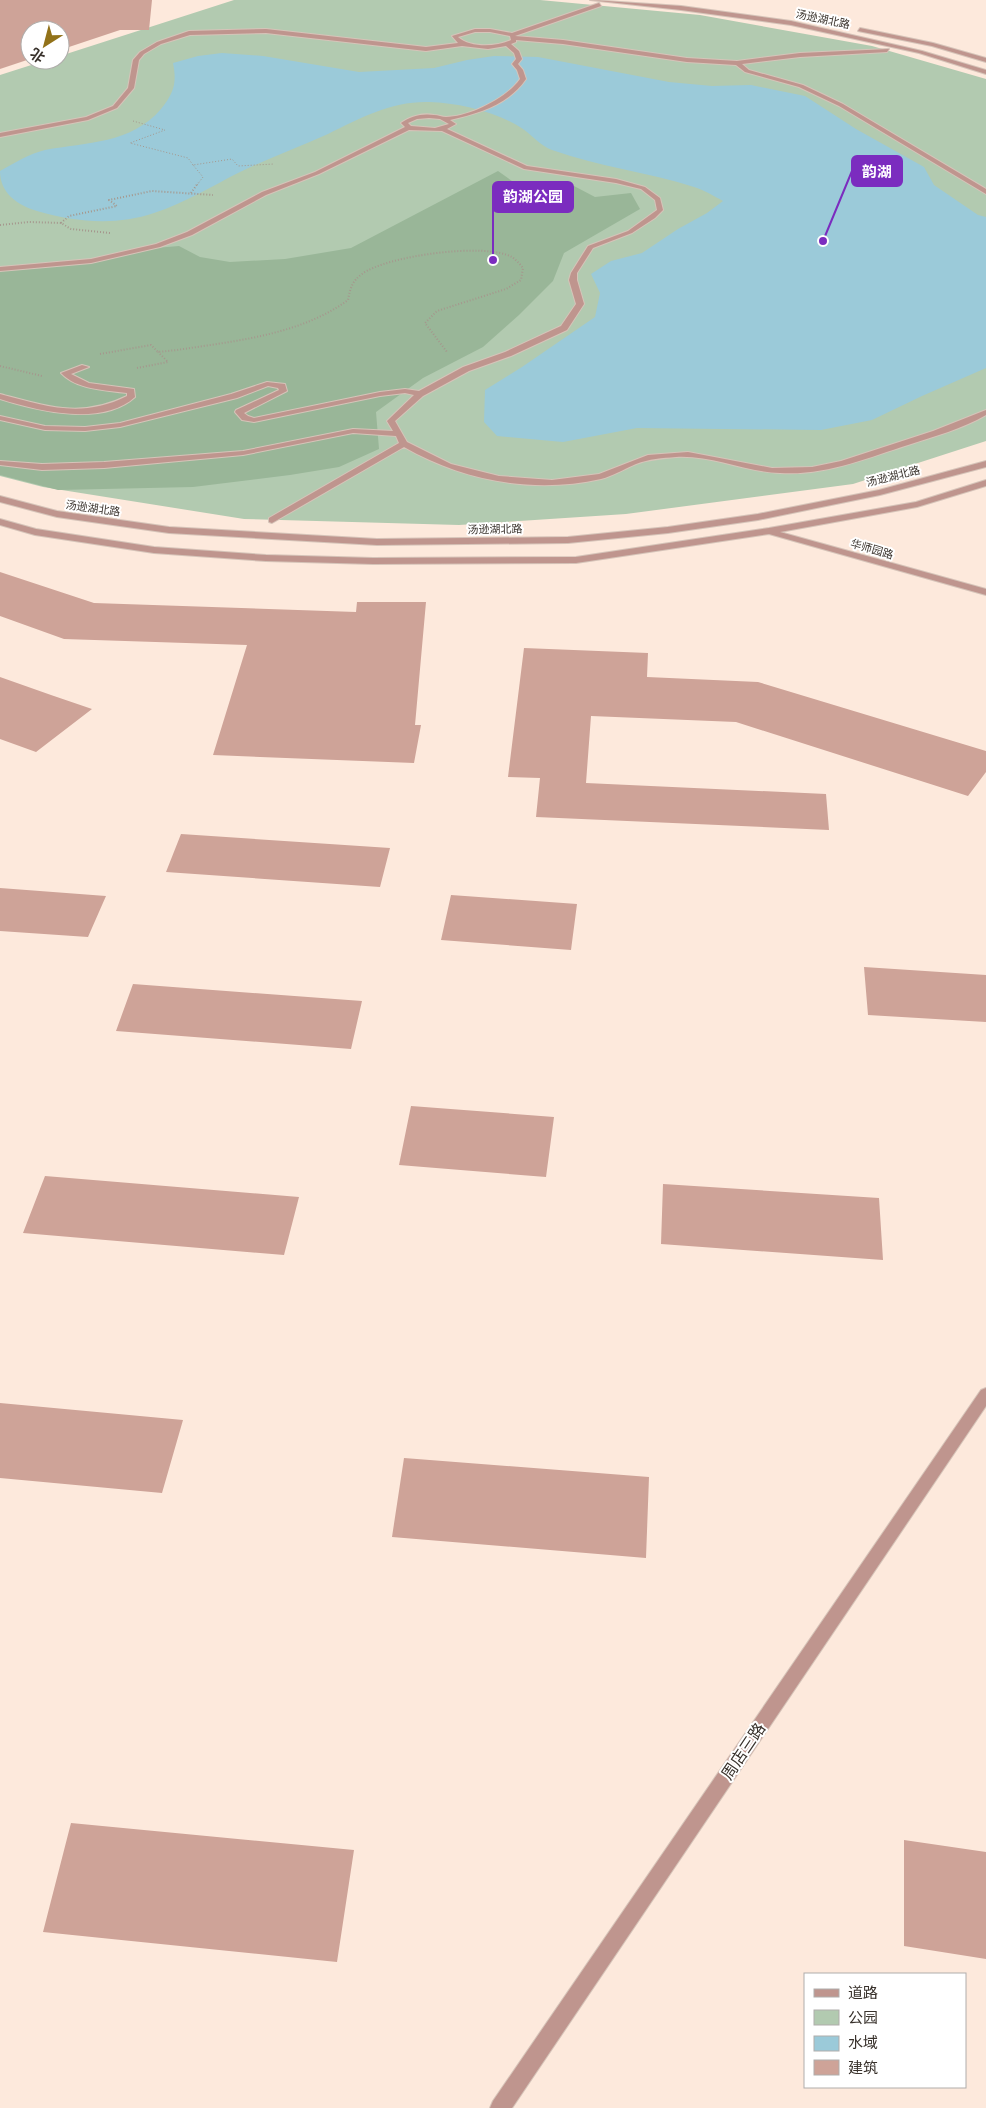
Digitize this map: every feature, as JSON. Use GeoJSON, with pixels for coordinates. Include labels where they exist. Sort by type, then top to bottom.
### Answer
{"type":"FeatureCollection","features":[{"type":"Feature","properties":{"kind":"street","name":"汤逊湖北路"},"geometry":{"type":"LineString","coordinates":[[593,0],[681,8],[792,23],[920,52],[986,72]]}},
{"type":"Feature","properties":{"kind":"street","name":"汤逊湖北路"},"geometry":{"type":"LineString","coordinates":[[656,0],[798,17]]}},
{"type":"Feature","properties":{"kind":"street"},"geometry":{"type":"LineString","coordinates":[[513,37],[599,5]]}},
{"type":"Feature","properties":{"kind":"street","name":"汤逊湖北路"},"geometry":{"type":"LineString","coordinates":[[856,29],[933,45],[986,60]]}},
{"type":"Feature","properties":{"kind":"street"},"geometry":{"type":"LineString","coordinates":[[0,135],[79,120],[103,113],[115,107],[131,88],[136,60],[142,52],[159,43],[189,33],[266,31],[426,49],[462,44],[488,47],[507,44],[514,41],[513,37]]}},
{"type":"Feature","properties":{"kind":"street"},"geometry":{"type":"LineString","coordinates":[[462,44],[454,37],[469,32],[496,31],[513,37],[563,42],[687,60],[738,63],[800,55],[887,50]]}},
{"type":"Feature","properties":{"kind":"street"},"geometry":{"type":"LineString","coordinates":[[446,119],[486,107],[518,90],[523,79],[515,64],[519,59],[517,52],[507,44]]}},
{"type":"Feature","properties":{"kind":"street"},"geometry":{"type":"LineString","coordinates":[[738,63],[747,71],[801,86],[841,105],[986,192]]}},
{"type":"Feature","properties":{"kind":"street"},"geometry":{"type":"LineString","coordinates":[[409,128],[404,123],[411,118],[436,116],[446,119],[453,124],[444,130]]}},
{"type":"Feature","properties":{"kind":"street"},"geometry":{"type":"LineString","coordinates":[[0,269],[66,264],[143,249],[178,238],[206,226],[257,197],[316,174],[409,128],[427,131],[444,130],[526,168],[616,181],[643,188],[658,199],[660,210],[653,217],[630,232],[590,247],[574,273],[573,280],[580,304],[564,328],[508,354],[466,369],[420,394],[391,421],[404,444],[421,455],[473,473],[512,481],[570,481],[601,476],[644,459],[690,454],[780,471],[806,472],[852,460],[950,428],[972,420],[986,412]]}},
{"type":"Feature","properties":{"kind":"street"},"geometry":{"type":"LineString","coordinates":[[0,396],[46,410],[70,412],[95,411],[119,404],[131,397],[131,391],[70,379],[65,373],[85,367]]}},
{"type":"Feature","properties":{"kind":"street"},"geometry":{"type":"LineString","coordinates":[[0,418],[45,428],[85,429],[120,425],[234,396],[267,384],[282,386],[283,391],[239,412],[245,418],[254,420],[380,394],[405,391],[420,394]]}},
{"type":"Feature","properties":{"kind":"street"},"geometry":{"type":"LineString","coordinates":[[0,463],[42,467],[122,464],[244,453],[353,432],[399,434]]}},
{"type":"Feature","properties":{"kind":"street"},"geometry":{"type":"LineString","coordinates":[[272,520],[404,444]]}},
{"type":"Feature","properties":{"kind":"street","name":"汤逊湖北路"},"geometry":{"type":"LineString","coordinates":[[0,499],[57,514],[170,530],[377,542],[568,540],[668,530],[758,517],[880,492],[986,464]]}},
{"type":"Feature","properties":{"kind":"street"},"geometry":{"type":"LineString","coordinates":[[0,522],[35,532],[154,550],[266,558],[373,561],[576,560],[768,531],[917,504],[986,482]]}},
{"type":"Feature","properties":{"kind":"street"},"geometry":{"type":"LineString","coordinates":[[758,517],[768,531]]}},
{"type":"Feature","properties":{"kind":"street","name":"华师园路"},"geometry":{"type":"LineString","coordinates":[[768,531],[986,592]]}},
{"type":"Feature","properties":{"kind":"street","name":"周店三路"},"geometry":{"type":"LineString","coordinates":[[500,2108],[986,1394]]}},
{"type":"Feature","properties":{"kind":"path"},"geometry":{"type":"LineString","coordinates":[[103,113],[165,130],[130,143],[188,158],[203,177],[190,194]]}},
{"type":"Feature","properties":{"kind":"path"},"geometry":{"type":"LineString","coordinates":[[193,165],[232,159],[238,166],[278,164]]}},
{"type":"Feature","properties":{"kind":"path"},"geometry":{"type":"LineString","coordinates":[[0,225],[28,222],[61,223],[69,216],[117,206],[109,200],[152,192],[257,197]]}},
{"type":"Feature","properties":{"kind":"path"},"geometry":{"type":"LineString","coordinates":[[158,352],[177,351],[282,331],[318,320],[335,311],[348,300],[351,285],[365,271],[405,258],[446,251],[482,250],[511,256],[523,268],[521,280],[506,289],[437,311],[425,324],[448,353],[466,369]]}},
{"type":"Feature","properties":{"kind":"path"},"geometry":{"type":"LineString","coordinates":[[85,367],[80,359],[151,345],[168,362],[133,369]]}},
{"type":"Feature","properties":{"kind":"path"},"geometry":{"type":"LineString","coordinates":[[0,366],[43,376],[70,379]]}},
{"type":"Feature","properties":{"kind":"green space"},"geometry":{"type":"Polygon","coordinates":[[[234,0],[540,0],[700,15],[872,46],[986,79],[986,441],[853,484],[626,514],[459,525],[244,519],[43,487],[0,476],[0,75],[20,69],[70,70],[70,53],[234,0]]]}},
{"type":"Feature","properties":{"kind":"green space"},"geometry":{"type":"Polygon","coordinates":[[[498,171],[512,181],[539,189],[574,186],[595,197],[631,193],[640,209],[564,253],[553,281],[483,347],[423,378],[376,412],[379,449],[339,467],[193,487],[58,490],[0,475],[0,269],[101,258],[143,249],[179,246],[200,257],[230,262],[285,259],[351,248],[498,171]]]}},
{"type":"Feature","properties":{"kind":"water"},"geometry":{"type":"Polygon","coordinates":[[[222,53],[263,56],[359,72],[434,68],[494,56],[538,57],[669,82],[712,86],[751,85],[805,96],[856,129],[924,167],[934,185],[978,215],[986,217],[986,368],[872,420],[821,430],[637,428],[563,442],[497,436],[484,422],[485,390],[595,317],[600,293],[591,274],[611,261],[642,253],[723,201],[701,190],[677,182],[588,161],[552,150],[513,123],[490,113],[466,106],[415,102],[389,107],[251,167],[177,204],[154,213],[125,220],[95,221],[51,215],[17,202],[6,192],[0,171],[22,159],[45,150],[108,140],[136,129],[161,109],[172,93],[175,76],[173,63],[198,56],[222,53]]]}},
{"type":"Feature","properties":{"kind":"building"},"geometry":{"type":"Polygon","coordinates":[[[0,0],[152,0],[149,30],[120,30],[70,47],[70,20],[20,20],[20,62],[0,69],[0,0]]]}},
{"type":"Feature","properties":{"kind":"building"},"geometry":{"type":"Polygon","coordinates":[[[0,572],[94,603],[356,612],[357,602],[426,602],[415,725],[421,725],[414,763],[213,755],[247,645],[64,639],[0,616],[0,572]]]}},
{"type":"Feature","properties":{"kind":"building"},"geometry":{"type":"Polygon","coordinates":[[[524,648],[648,653],[647,677],[758,682],[986,751],[986,772],[968,796],[736,722],[591,716],[586,783],[826,794],[829,830],[536,817],[540,778],[508,777],[524,648]]]}},
{"type":"Feature","properties":{"kind":"building"},"geometry":{"type":"Polygon","coordinates":[[[0,677],[92,709],[36,752],[0,739],[0,677]]]}},
{"type":"Feature","properties":{"kind":"building"},"geometry":{"type":"Polygon","coordinates":[[[181,834],[390,848],[380,887],[166,872],[181,834]]]}},
{"type":"Feature","properties":{"kind":"building"},"geometry":{"type":"Polygon","coordinates":[[[0,888],[106,896],[88,937],[0,931],[0,888]]]}},
{"type":"Feature","properties":{"kind":"building"},"geometry":{"type":"Polygon","coordinates":[[[451,895],[577,904],[571,950],[441,940],[451,895]]]}},
{"type":"Feature","properties":{"kind":"building"},"geometry":{"type":"Polygon","coordinates":[[[864,967],[986,975],[986,1022],[868,1015],[864,967]]]}},
{"type":"Feature","properties":{"kind":"building"},"geometry":{"type":"Polygon","coordinates":[[[133,984],[362,1001],[351,1049],[116,1031],[133,984]]]}},
{"type":"Feature","properties":{"kind":"building"},"geometry":{"type":"Polygon","coordinates":[[[411,1106],[554,1117],[546,1177],[399,1165],[411,1106]]]}},
{"type":"Feature","properties":{"kind":"building"},"geometry":{"type":"Polygon","coordinates":[[[45,1176],[299,1197],[284,1255],[23,1233],[45,1176]]]}},
{"type":"Feature","properties":{"kind":"building"},"geometry":{"type":"Polygon","coordinates":[[[663,1184],[879,1198],[883,1260],[661,1244],[663,1184]]]}},
{"type":"Feature","properties":{"kind":"building"},"geometry":{"type":"Polygon","coordinates":[[[0,1403],[183,1420],[162,1493],[0,1478],[0,1403]]]}},
{"type":"Feature","properties":{"kind":"building"},"geometry":{"type":"Polygon","coordinates":[[[404,1458],[649,1477],[646,1558],[392,1537],[404,1458]]]}},
{"type":"Feature","properties":{"kind":"building"},"geometry":{"type":"Polygon","coordinates":[[[71,1823],[354,1850],[337,1962],[43,1932],[71,1823]]]}},
{"type":"Feature","properties":{"kind":"building"},"geometry":{"type":"Polygon","coordinates":[[[904,1840],[986,1852],[986,1959],[904,1946],[904,1840]]]}},
{"type":"Feature","properties":{"kind":"place","name":"韵湖"},"geometry":{"type":"Point","coordinates":[823,241]}},
{"type":"Feature","properties":{"kind":"place","name":"韵湖公园"},"geometry":{"type":"Point","coordinates":[493,260]}}]}
